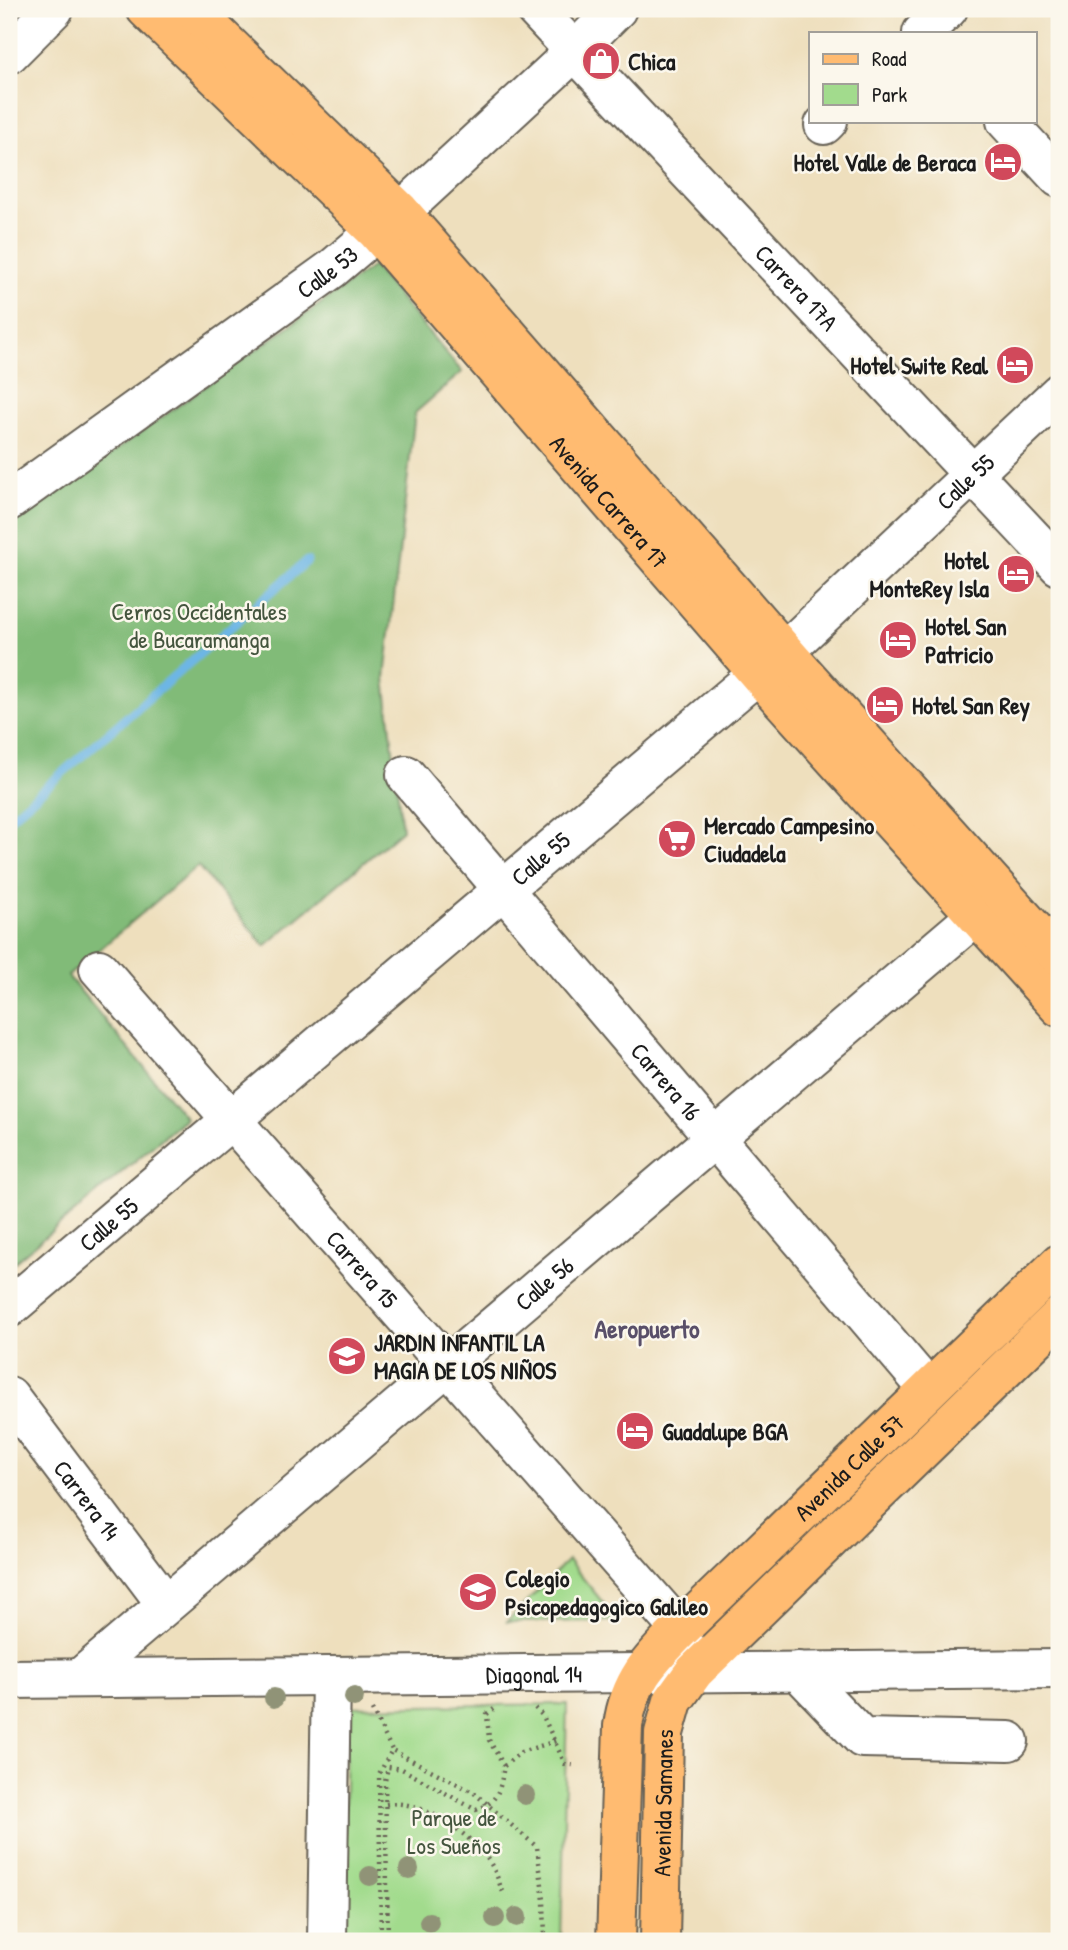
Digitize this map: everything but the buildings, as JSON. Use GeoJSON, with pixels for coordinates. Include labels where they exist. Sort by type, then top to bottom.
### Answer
{"type":"FeatureCollection","features":[{"type":"Feature","properties":{"kind":"main road","name":"Avenida Carrera 17"},"geometry":{"type":"LineString","coordinates":[[146,9],[388,221]]}},
{"type":"Feature","properties":{"kind":"main road","name":"Avenida Carrera 17"},"geometry":{"type":"LineString","coordinates":[[192,9],[388,221],[771,662],[977,915],[1059,1007]]}},
{"type":"Feature","properties":{"kind":"main road","name":"Avenida Carrera 17"},"geometry":{"type":"LineString","coordinates":[[771,662],[1059,957]]}},
{"type":"Feature","properties":{"kind":"main road","name":"Avenida Calle 57"},"geometry":{"type":"LineString","coordinates":[[641,1673],[680,1630],[1059,1264]]}},
{"type":"Feature","properties":{"kind":"main road","name":"Avenida Calle 57"},"geometry":{"type":"LineString","coordinates":[[694,1672],[1059,1317]]}},
{"type":"Feature","properties":{"kind":"main road","name":"Avenida Samanes"},"geometry":{"type":"LineString","coordinates":[[660,1941],[664,1733],[673,1700],[694,1672]]}},
{"type":"Feature","properties":{"kind":"main road","name":"Avenida Samanes"},"geometry":{"type":"LineString","coordinates":[[617,1941],[623,1726],[626,1707],[641,1673]]}},
{"type":"Feature","properties":{"kind":"street"},"geometry":{"type":"LineString","coordinates":[[9,54],[54,9]]}},
{"type":"Feature","properties":{"kind":"street","name":"Carrera 17A"},"geometry":{"type":"LineString","coordinates":[[535,9],[1059,566]]}},
{"type":"Feature","properties":{"kind":"street","name":"Calle 53"},"geometry":{"type":"LineString","coordinates":[[9,501],[332,269],[575,51],[617,9]]}},
{"type":"Feature","properties":{"kind":"street"},"geometry":{"type":"LineString","coordinates":[[1007,122],[1059,178]]}},
{"type":"Feature","properties":{"kind":"street","name":"Calle 55"},"geometry":{"type":"LineString","coordinates":[[9,1308],[771,662],[1059,393]]}},
{"type":"Feature","properties":{"kind":"street","name":"Carrera 16"},"geometry":{"type":"LineString","coordinates":[[406,775],[928,1389]]}},
{"type":"Feature","properties":{"kind":"street","name":"Calle 56"},"geometry":{"type":"LineString","coordinates":[[80,1678],[977,915]]}},
{"type":"Feature","properties":{"kind":"street","name":"Carrera 15"},"geometry":{"type":"LineString","coordinates":[[99,969],[680,1630],[694,1672]]}},
{"type":"Feature","properties":{"kind":"street","name":"Carrera 14"},"geometry":{"type":"LineString","coordinates":[[9,1396],[166,1604]]}},
{"type":"Feature","properties":{"kind":"street","name":"Diagonal 14"},"geometry":{"type":"LineString","coordinates":[[9,1679],[1059,1668]]}},
{"type":"Feature","properties":{"kind":"street"},"geometry":{"type":"LineString","coordinates":[[798,1671],[862,1738],[1009,1741]]}},
{"type":"Feature","properties":{"kind":"street"},"geometry":{"type":"LineString","coordinates":[[327,1941],[331,1676]]}},
{"type":"Feature","properties":{"kind":"path"},"geometry":{"type":"LineString","coordinates":[[369,1676],[371,1706],[392,1750],[473,1792],[537,1847],[544,1900],[545,1941]]}},
{"type":"Feature","properties":{"kind":"path"},"geometry":{"type":"LineString","coordinates":[[533,1704],[543,1716],[565,1764],[573,1765]]}},
{"type":"Feature","properties":{"kind":"path"},"geometry":{"type":"LineString","coordinates":[[499,1705],[487,1714],[489,1740],[504,1766]]}},
{"type":"Feature","properties":{"kind":"path"},"geometry":{"type":"LineString","coordinates":[[388,1941],[385,1781],[388,1767],[402,1769],[476,1810],[489,1805],[499,1791],[504,1766],[520,1752],[556,1741]]}},
{"type":"Feature","properties":{"kind":"path"},"geometry":{"type":"LineString","coordinates":[[381,1941],[379,1774],[392,1750]]}},
{"type":"Feature","properties":{"kind":"path"},"geometry":{"type":"LineString","coordinates":[[386,1804],[396,1802],[423,1810],[453,1826],[477,1846],[492,1866],[503,1892]]}},
{"type":"Feature","properties":{"kind":"green space","name":"Cerros Occidentales de Bucaramanga"},"geometry":{"type":"Polygon","coordinates":[[[373,266],[462,372],[415,413],[385,678],[402,830],[265,946],[198,866],[68,976],[186,1118],[9,1267],[9,527],[373,266]]]}},
{"type":"Feature","properties":{"kind":"green space"},"geometry":{"type":"Polygon","coordinates":[[[568,1560],[618,1621],[507,1622],[568,1560]]]}},
{"type":"Feature","properties":{"kind":"green space","name":"Parque de Los Sueños"},"geometry":{"type":"Polygon","coordinates":[[[567,1704],[561,1941],[343,1941],[346,1707],[567,1704]]]}},
{"type":"Feature","properties":{"kind":"waterway"},"geometry":{"type":"LineString","coordinates":[[9,819],[307,561]]}},
{"type":"Feature","properties":{"kind":"place","name":"Chica"},"geometry":{"type":"Point","coordinates":[601,61]}},
{"type":"Feature","properties":{"kind":"place","name":"Hotel Valle de Beraca"},"geometry":{"type":"Point","coordinates":[1003,162]}},
{"type":"Feature","properties":{"kind":"place","name":"Hotel Swite Real"},"geometry":{"type":"Point","coordinates":[1015,365]}},
{"type":"Feature","properties":{"kind":"place","name":"Hotel MonteRey Isla"},"geometry":{"type":"Point","coordinates":[1016,574]}},
{"type":"Feature","properties":{"kind":"place","name":"Hotel San Patricio"},"geometry":{"type":"Point","coordinates":[898,640]}},
{"type":"Feature","properties":{"kind":"place","name":"Hotel San Rey"},"geometry":{"type":"Point","coordinates":[885,705]}},
{"type":"Feature","properties":{"kind":"place","name":"Mercado Campesino Ciudadela"},"geometry":{"type":"Point","coordinates":[677,839]}},
{"type":"Feature","properties":{"kind":"place","name":"JARDIN INFANTIL LA MAGIA DE LOS NIÑOS"},"geometry":{"type":"Point","coordinates":[347,1356]}},
{"type":"Feature","properties":{"kind":"place","name":"Guadalupe BGA"},"geometry":{"type":"Point","coordinates":[635,1431]}},
{"type":"Feature","properties":{"kind":"place","name":"Colegio Psicopedagogico Galileo"},"geometry":{"type":"Point","coordinates":[478,1592]}},
{"type":"Feature","properties":{"kind":"district","name":"Aeropuerto"},"geometry":{"type":"Point","coordinates":[647,1328]}}]}
